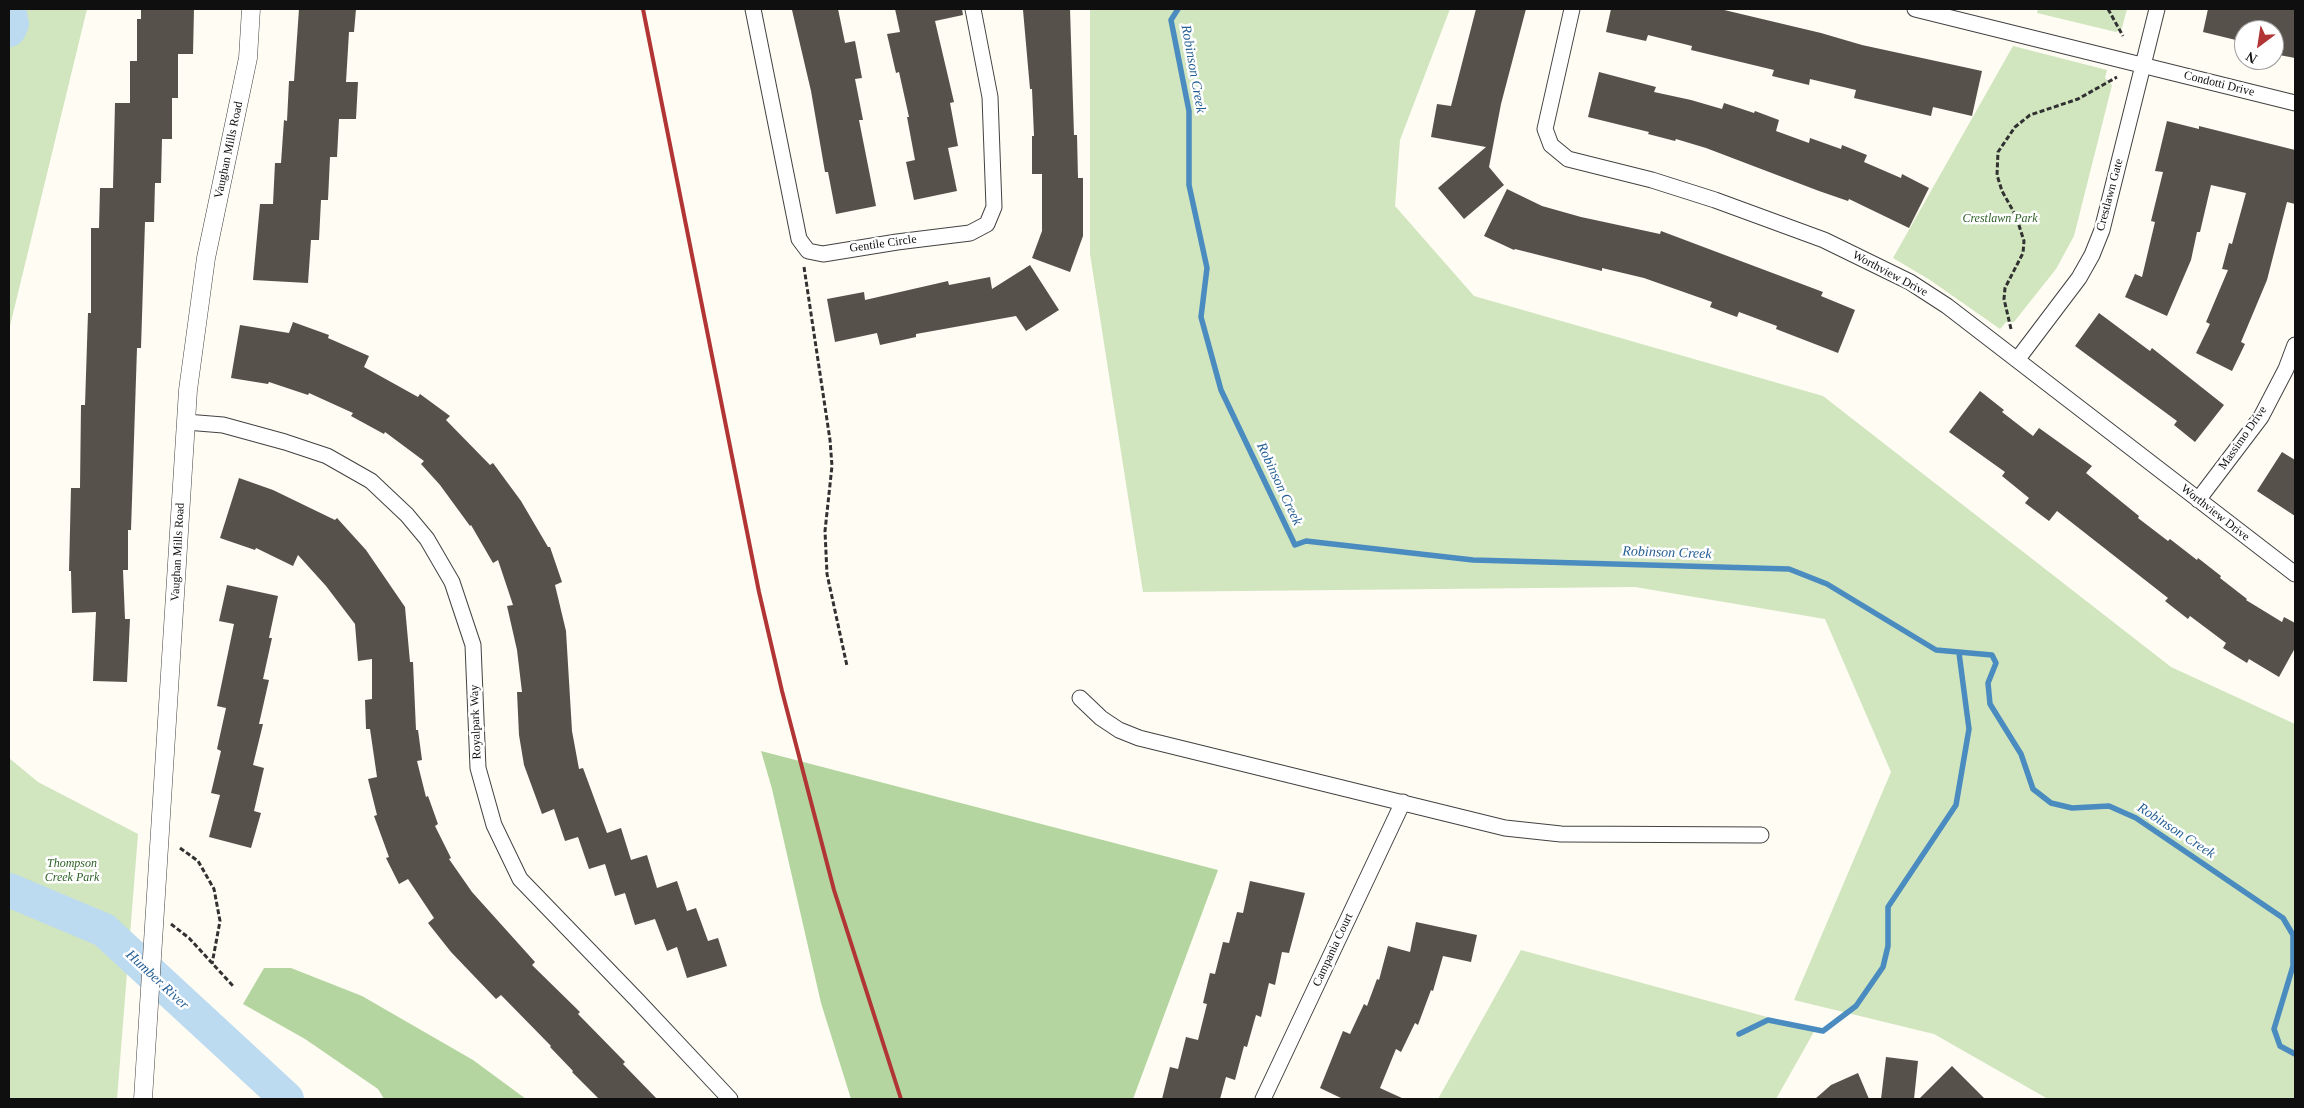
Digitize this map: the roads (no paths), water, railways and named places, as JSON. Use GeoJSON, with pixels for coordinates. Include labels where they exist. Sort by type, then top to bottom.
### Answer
{"type":"FeatureCollection","features":[{"type":"Feature","properties":{"kind":"street","name":"Vaughan Mills Road"},"geometry":{"type":"LineString","coordinates":[[143,1099],[188,390],[206,258],[248,58],[251,9]]}},
{"type":"Feature","properties":{"kind":"street","name":"Gentile Circle"},"geometry":{"type":"LineString","coordinates":[[753,9],[799,239],[808,251],[823,254],[970,233],[987,224],[994,207],[990,97],[973,9]]}},
{"type":"Feature","properties":{"kind":"street","name":"Worthview Drive"},"geometry":{"type":"LineString","coordinates":[[1572,9],[1545,129],[1551,145],[1568,159],[1652,180],[1715,200],[1824,240],[1910,282],[1947,306],[2295,574]]}},
{"type":"Feature","properties":{"kind":"street"},"geometry":{"type":"LineString","coordinates":[[1915,9],[2143,66]]}},
{"type":"Feature","properties":{"kind":"street","name":"Crestlawn Gate"},"geometry":{"type":"LineString","coordinates":[[2017,360],[2066,297],[2092,255],[2102,230],[2157,9]]}},
{"type":"Feature","properties":{"kind":"street","name":"Condotti Drive"},"geometry":{"type":"LineString","coordinates":[[2143,66],[2295,103]]}},
{"type":"Feature","properties":{"kind":"street","name":"Massimo Drive"},"geometry":{"type":"LineString","coordinates":[[2198,500],[2260,417],[2286,369],[2295,345]]}},
{"type":"Feature","properties":{"kind":"street","name":"Royalpark Way"},"geometry":{"type":"LineString","coordinates":[[186,422],[223,425],[327,456],[372,481],[407,515],[428,539],[452,582],[473,646],[478,768],[494,825],[520,879],[730,1099]]}},
{"type":"Feature","properties":{"kind":"street"},"geometry":{"type":"LineString","coordinates":[[1080,698],[1101,718],[1119,730],[1139,738],[1506,828],[1561,834],[1761,836]]}},
{"type":"Feature","properties":{"kind":"street","name":"Campania Court"},"geometry":{"type":"LineString","coordinates":[[1264,1099],[1404,802]]}},
{"type":"Feature","properties":{"kind":"waterway","name":"Humber River"},"geometry":{"type":"LineString","coordinates":[[9,9],[12,24],[9,30]]}},
{"type":"Feature","properties":{"kind":"waterway","name":"Robinson Creek"},"geometry":{"type":"LineString","coordinates":[[1178,9],[1171,20],[1189,111],[1189,185],[1207,268],[1201,317],[1221,390],[1295,545],[1306,541],[1473,560],[1789,569],[1827,584],[1936,650],[1992,655],[1996,663],[1988,683],[1990,704],[2021,754],[2033,789],[2051,803],[2072,808],[2109,806],[2136,818],[2283,918],[2293,935],[2293,966],[2274,1029],[2280,1046],[2295,1054]]}},
{"type":"Feature","properties":{"kind":"waterway"},"geometry":{"type":"LineString","coordinates":[[1739,1034],[1768,1020],[1823,1031],[1856,1006],[1883,967],[1888,946],[1888,907],[1956,805],[1969,729],[1959,653]]}},
{"type":"Feature","properties":{"kind":"waterway","name":"Humber River"},"geometry":{"type":"LineString","coordinates":[[9,890],[104,930],[287,1099]]}},
{"type":"Feature","properties":{"kind":"railway"},"geometry":{"type":"LineString","coordinates":[[643,9],[759,592],[782,691],[834,890],[901,1099]]}},
{"type":"Feature","properties":{"kind":"park label","name":"Crestlawn Park"},"geometry":{"type":"Point","coordinates":[2000,219]}},
{"type":"Feature","properties":{"kind":"park label","name":"Thompson Creek Park"},"geometry":{"type":"Point","coordinates":[72,871]}}]}
